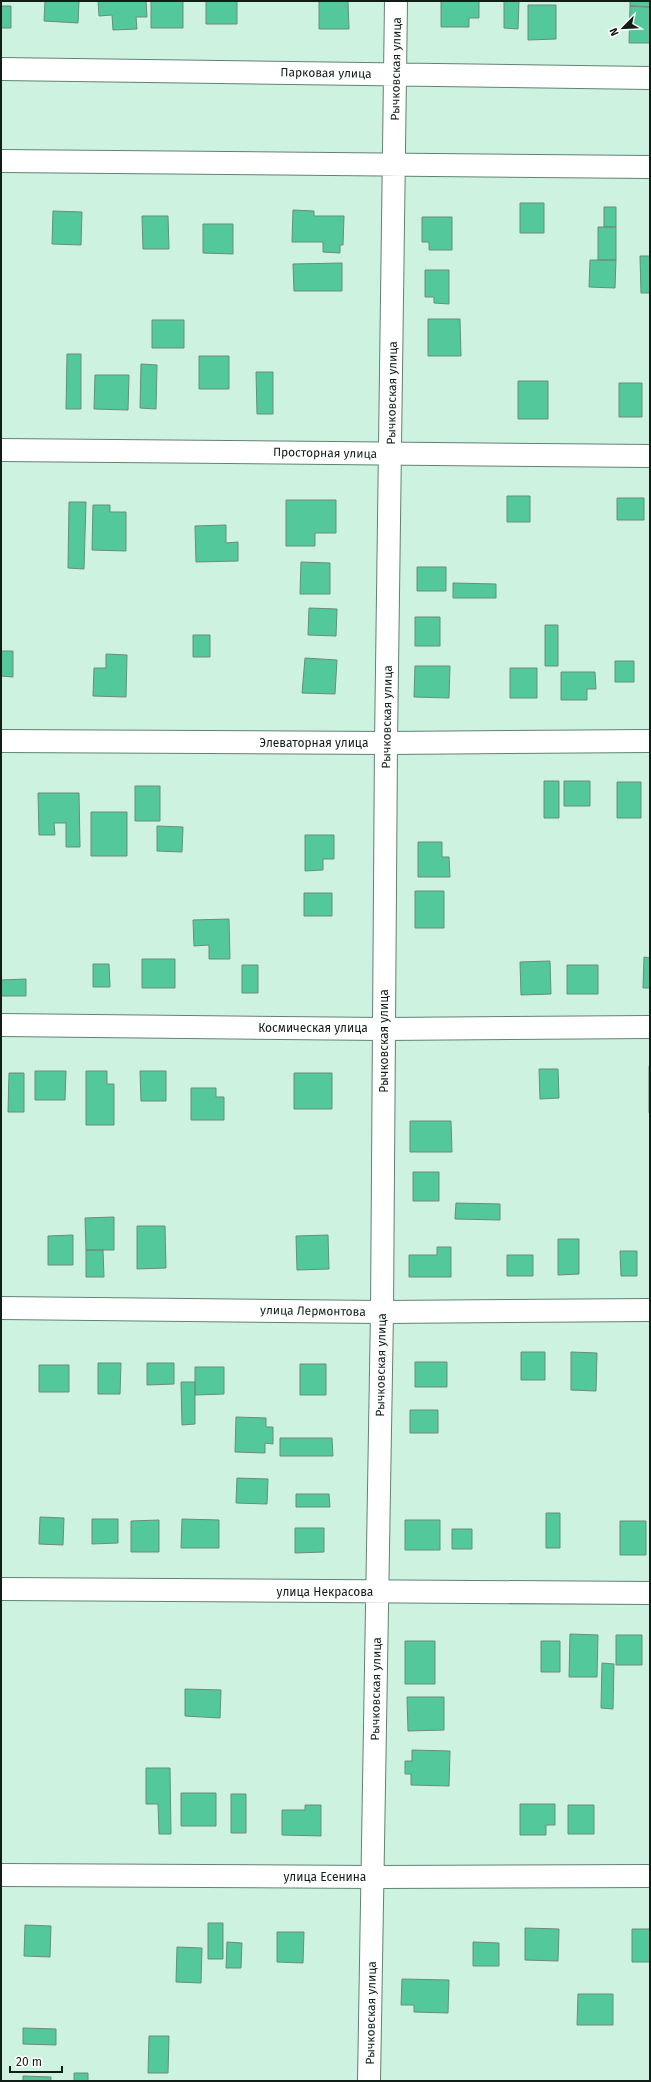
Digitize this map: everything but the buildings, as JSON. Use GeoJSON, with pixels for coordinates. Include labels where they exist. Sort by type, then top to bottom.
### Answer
{"type":"FeatureCollection","features":[{"type":"Feature","properties":{"kind":"street","name":"Рычковская улица"},"geometry":{"type":"LineString","coordinates":[[370,2081],[382,1312],[386,743],[395,166],[396,1]]}},
{"type":"Feature","properties":{"kind":"street","name":"Парковая улица"},"geometry":{"type":"LineString","coordinates":[[1,69],[396,73],[650,78]]}},
{"type":"Feature","properties":{"kind":"street"},"geometry":{"type":"LineString","coordinates":[[1,161],[395,166],[650,167]]}},
{"type":"Feature","properties":{"kind":"street","name":"Просторная улица"},"geometry":{"type":"LineString","coordinates":[[1,450],[650,456]]}},
{"type":"Feature","properties":{"kind":"street","name":"Элеваторная улица"},"geometry":{"type":"LineString","coordinates":[[1,741],[386,743],[650,741]]}},
{"type":"Feature","properties":{"kind":"street","name":"Космическая улица"},"geometry":{"type":"LineString","coordinates":[[1,1025],[384,1029],[650,1027]]}},
{"type":"Feature","properties":{"kind":"street","name":"улица Лермонтова"},"geometry":{"type":"LineString","coordinates":[[1,1308],[382,1312],[650,1310]]}},
{"type":"Feature","properties":{"kind":"street","name":"улица Некрасова"},"geometry":{"type":"LineString","coordinates":[[1,1589],[377,1593],[650,1593]]}},
{"type":"Feature","properties":{"kind":"street","name":"улица Есенина"},"geometry":{"type":"LineString","coordinates":[[1,1875],[374,1877],[650,1876]]}}]}
